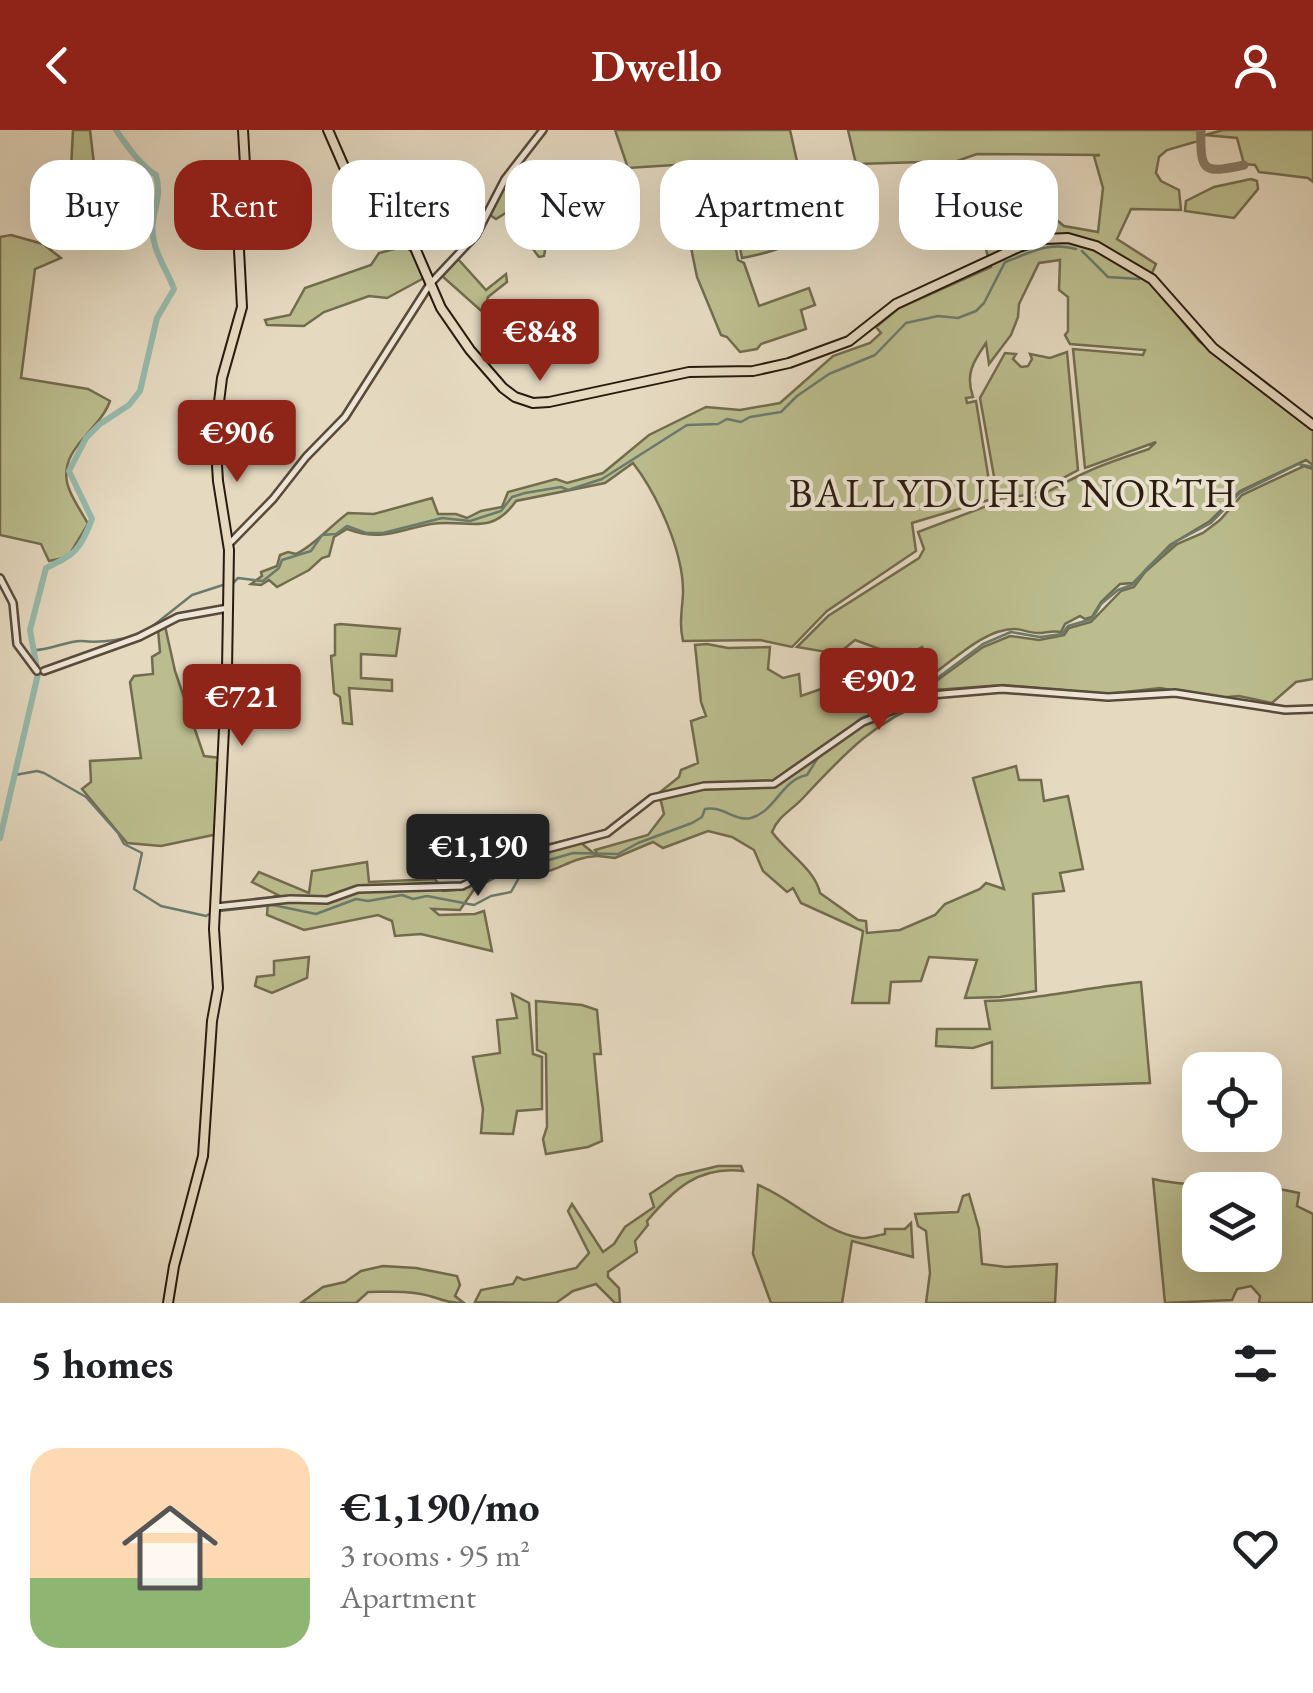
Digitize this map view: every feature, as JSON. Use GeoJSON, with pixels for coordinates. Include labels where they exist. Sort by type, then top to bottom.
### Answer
{"type":"FeatureCollection","features":[{"type":"Feature","properties":{"kind":"main road"},"geometry":{"type":"LineString","coordinates":[[168,1303],[206,1134],[219,970],[214,929],[229,544],[218,481],[215,425],[226,362],[242,306],[237,212],[246,165],[243,130]]}},
{"type":"Feature","properties":{"kind":"main road"},"geometry":{"type":"LineString","coordinates":[[328,130],[358,190],[414,248],[454,328],[503,388],[527,402],[549,402],[689,372],[752,371],[789,363],[849,340],[896,304],[1019,247],[1044,240],[1076,240],[1104,250],[1152,279],[1213,348],[1313,426]]}},
{"type":"Feature","properties":{"kind":"street"},"geometry":{"type":"LineString","coordinates":[[229,544],[345,417],[430,284],[476,235],[505,179],[543,130]]}},
{"type":"Feature","properties":{"kind":"street"},"geometry":{"type":"LineString","coordinates":[[0,578],[13,603],[17,644],[40,671],[139,638],[178,616],[228,608]]}},
{"type":"Feature","properties":{"kind":"street"},"geometry":{"type":"LineString","coordinates":[[216,910],[290,900],[327,900],[358,888],[462,886],[532,853],[607,833],[652,798],[704,786],[768,785],[819,755],[863,722],[931,694],[1002,688],[1119,698],[1175,693],[1290,710],[1313,709]]}},
{"type":"Feature","properties":{"kind":"green space"},"geometry":{"type":"Polygon","coordinates":[[[73,130],[90,130],[94,160],[71,160],[73,130]]]}},
{"type":"Feature","properties":{"kind":"green space"},"geometry":{"type":"Polygon","coordinates":[[[615,130],[790,130],[797,160],[660,160],[660,166],[640,167],[640,160],[625,160],[615,130]]]}},
{"type":"Feature","properties":{"kind":"green space"},"geometry":{"type":"Polygon","coordinates":[[[848,130],[1198,130],[1198,141],[1167,150],[1159,157],[1156,173],[1161,181],[1179,190],[1181,210],[1131,209],[1117,239],[1156,264],[1149,280],[1199,341],[1313,429],[1313,465],[1306,460],[1240,491],[1210,521],[1170,545],[1133,583],[1120,584],[1092,617],[1080,616],[1065,624],[1061,632],[1003,630],[972,645],[936,672],[922,647],[904,658],[855,640],[838,654],[797,647],[828,616],[919,558],[924,549],[918,532],[992,504],[1030,499],[1096,468],[1149,449],[1156,442],[1085,468],[1073,349],[1143,355],[1145,350],[1070,344],[1065,335],[1068,297],[1059,290],[1060,260],[1039,263],[1019,304],[1011,335],[989,364],[986,343],[972,368],[973,397],[966,398],[967,403],[976,401],[992,499],[912,523],[916,551],[827,611],[792,647],[760,640],[683,641],[682,578],[674,542],[660,507],[633,463],[605,483],[516,501],[487,523],[431,524],[380,535],[347,529],[334,537],[329,556],[309,570],[277,587],[269,580],[261,585],[251,584],[262,576],[261,572],[277,566],[280,555],[303,550],[348,513],[374,514],[432,498],[438,514],[467,518],[502,507],[508,492],[556,479],[567,483],[603,473],[649,435],[706,407],[740,410],[780,403],[833,356],[870,343],[881,333],[876,327],[899,308],[991,267],[986,250],[1058,250],[1058,221],[1064,226],[1098,232],[1103,188],[1094,156],[1100,155],[977,154],[960,160],[879,163],[879,160],[855,160],[848,130]]]}},
{"type":"Feature","properties":{"kind":"green space"},"geometry":{"type":"Polygon","coordinates":[[[1223,130],[1313,130],[1313,182],[1308,178],[1259,172],[1255,165],[1244,164],[1237,138],[1205,135],[1223,130]]]}},
{"type":"Feature","properties":{"kind":"green space"},"geometry":{"type":"Polygon","coordinates":[[[1257,181],[1258,189],[1234,218],[1185,211],[1186,201],[1214,187],[1257,181]]]}},
{"type":"Feature","properties":{"kind":"green space"},"geometry":{"type":"Polygon","coordinates":[[[505,185],[505,213],[496,219],[490,215],[505,185]]]}},
{"type":"Feature","properties":{"kind":"green space"},"geometry":{"type":"Polygon","coordinates":[[[11,235],[30,240],[30,250],[51,250],[61,258],[35,269],[21,378],[88,389],[110,401],[75,449],[66,470],[70,492],[88,524],[68,557],[49,561],[41,544],[0,535],[0,237],[11,235]]]}},
{"type":"Feature","properties":{"kind":"green space"},"geometry":{"type":"Polygon","coordinates":[[[413,250],[424,278],[387,298],[369,296],[324,312],[304,326],[267,325],[265,320],[290,315],[305,288],[371,265],[379,253],[413,250]]]}},
{"type":"Feature","properties":{"kind":"green space"},"geometry":{"type":"Polygon","coordinates":[[[691,250],[736,250],[759,306],[809,288],[815,305],[801,310],[806,329],[740,352],[721,335],[697,277],[691,250]]]}},
{"type":"Feature","properties":{"kind":"green space"},"geometry":{"type":"Polygon","coordinates":[[[740,250],[775,250],[762,254],[742,258],[740,250]]]}},
{"type":"Feature","properties":{"kind":"green space"},"geometry":{"type":"Polygon","coordinates":[[[458,259],[486,290],[506,274],[507,282],[488,297],[485,308],[495,323],[442,276],[458,259]]]}},
{"type":"Feature","properties":{"kind":"green space"},"geometry":{"type":"Polygon","coordinates":[[[1067,352],[1078,470],[1033,494],[998,499],[980,398],[1005,353],[1016,354],[1013,359],[1021,367],[1028,366],[1030,354],[1050,358],[1067,352]]]}},
{"type":"Feature","properties":{"kind":"green space"},"geometry":{"type":"Polygon","coordinates":[[[1304,466],[1313,469],[1313,679],[1296,682],[1272,703],[1160,688],[1108,694],[1003,685],[934,690],[928,687],[983,647],[1010,636],[1039,640],[1064,635],[1069,628],[1091,622],[1177,544],[1203,533],[1220,520],[1242,495],[1304,466]]]}},
{"type":"Feature","properties":{"kind":"green space"},"geometry":{"type":"Polygon","coordinates":[[[335,625],[400,629],[396,656],[361,654],[361,678],[392,680],[392,691],[349,688],[352,724],[343,723],[340,697],[334,693],[331,656],[335,655],[335,625]]]}},
{"type":"Feature","properties":{"kind":"green space"},"geometry":{"type":"Polygon","coordinates":[[[165,626],[175,671],[204,756],[221,758],[217,763],[218,834],[161,846],[127,843],[82,789],[91,782],[90,761],[141,758],[130,682],[134,676],[153,674],[152,657],[160,652],[158,629],[165,626]]]}},
{"type":"Feature","properties":{"kind":"green space"},"geometry":{"type":"Polygon","coordinates":[[[695,645],[770,647],[768,669],[783,678],[799,674],[801,696],[821,689],[831,660],[912,686],[933,699],[894,717],[862,740],[782,817],[772,832],[806,868],[820,893],[858,920],[866,921],[867,933],[900,930],[935,915],[945,904],[986,883],[1004,889],[973,778],[1016,766],[1019,780],[1041,780],[1044,801],[1068,796],[1083,869],[1060,873],[1064,891],[1033,894],[1036,991],[965,998],[977,960],[929,957],[921,981],[891,982],[889,1003],[852,1003],[863,931],[801,903],[793,888],[787,892],[763,871],[754,850],[732,837],[708,831],[663,848],[653,842],[615,858],[599,856],[595,850],[648,835],[664,814],[659,793],[679,777],[681,770],[698,763],[691,721],[706,716],[695,645]]]}},
{"type":"Feature","properties":{"kind":"green space"},"geometry":{"type":"Polygon","coordinates":[[[575,838],[597,856],[539,873],[514,868],[475,888],[460,910],[432,909],[439,915],[484,911],[492,951],[421,934],[395,936],[392,921],[378,915],[304,930],[267,915],[268,899],[278,895],[252,882],[259,872],[309,893],[312,871],[367,862],[369,882],[435,879],[443,891],[465,889],[470,861],[494,856],[516,845],[542,846],[575,838]]]}},
{"type":"Feature","properties":{"kind":"green space"},"geometry":{"type":"Polygon","coordinates":[[[309,957],[307,978],[272,993],[255,986],[257,977],[274,975],[274,961],[309,957]]]}},
{"type":"Feature","properties":{"kind":"green space"},"geometry":{"type":"Polygon","coordinates":[[[1141,982],[1150,1083],[992,1088],[992,1042],[973,1048],[936,1046],[937,1029],[990,1029],[985,1001],[1141,982]]]}},
{"type":"Feature","properties":{"kind":"green space"},"geometry":{"type":"Polygon","coordinates":[[[512,994],[529,1003],[533,1054],[542,1057],[542,1109],[517,1111],[513,1134],[481,1133],[483,1109],[473,1057],[500,1053],[497,1020],[517,1018],[512,994]]]}},
{"type":"Feature","properties":{"kind":"green space"},"geometry":{"type":"Polygon","coordinates":[[[536,1001],[597,1010],[601,1054],[594,1054],[602,1141],[588,1147],[546,1154],[546,1054],[537,1050],[536,1001]]]}},
{"type":"Feature","properties":{"kind":"green space"},"geometry":{"type":"Polygon","coordinates":[[[718,1166],[741,1166],[743,1171],[713,1172],[677,1190],[647,1221],[635,1241],[637,1252],[608,1272],[619,1288],[620,1303],[615,1303],[596,1284],[573,1291],[556,1303],[475,1302],[481,1290],[513,1284],[517,1277],[524,1280],[576,1268],[589,1253],[568,1211],[572,1204],[603,1252],[625,1227],[654,1207],[650,1194],[677,1176],[718,1166]]]}},
{"type":"Feature","properties":{"kind":"green space"},"geometry":{"type":"Polygon","coordinates":[[[1153,1179],[1182,1183],[1182,1272],[1282,1272],[1282,1190],[1299,1193],[1297,1206],[1313,1214],[1313,1303],[1259,1303],[1260,1296],[1251,1286],[1237,1289],[1232,1300],[1165,1303],[1153,1179]]]}},
{"type":"Feature","properties":{"kind":"green space"},"geometry":{"type":"Polygon","coordinates":[[[758,1185],[847,1235],[870,1237],[885,1234],[885,1229],[905,1229],[911,1223],[913,1257],[852,1241],[842,1303],[771,1303],[753,1254],[758,1185]]]}},
{"type":"Feature","properties":{"kind":"green space"},"geometry":{"type":"Polygon","coordinates":[[[969,1194],[979,1229],[982,1264],[1057,1264],[1055,1303],[926,1303],[930,1273],[926,1231],[918,1226],[915,1214],[958,1212],[963,1196],[969,1194]]]}},
{"type":"Feature","properties":{"kind":"green space"},"geometry":{"type":"Polygon","coordinates":[[[383,1266],[457,1276],[460,1285],[455,1296],[464,1303],[417,1293],[368,1292],[356,1303],[301,1303],[323,1287],[383,1266]]]}},
{"type":"Feature","properties":{"kind":"waterway"},"geometry":{"type":"LineString","coordinates":[[0,838],[38,674],[30,630],[46,568],[75,550],[92,519],[69,471],[86,438],[129,405],[140,391],[157,318],[174,289],[153,240],[156,175],[116,130]]}},
{"type":"Feature","properties":{"kind":"waterway"},"geometry":{"type":"LineString","coordinates":[[233,583],[238,578],[263,581],[279,568],[282,560],[311,551],[322,535],[336,534],[347,526],[366,533],[383,533],[442,518],[470,521],[501,511],[512,497],[561,487],[568,490],[602,479],[687,425],[718,424],[727,419],[741,422],[781,412],[829,374],[875,355],[906,323],[938,316],[958,318],[976,311],[1005,262],[1048,247],[1076,249]]}},
{"type":"Feature","properties":{"kind":"waterway"},"geometry":{"type":"LineString","coordinates":[[1082,251],[1108,277],[1139,279]]}},
{"type":"Feature","properties":{"kind":"waterway"},"geometry":{"type":"LineString","coordinates":[[823,749],[859,720],[916,694],[983,644],[1011,632],[1040,637],[1062,634],[1068,626],[1092,619],[1101,604],[1118,590],[1134,584],[1177,541],[1211,523],[1240,493],[1298,464],[1313,467]]}},
{"type":"Feature","properties":{"kind":"waterway"},"geometry":{"type":"LineString","coordinates":[[149,629],[192,595],[226,584]]}},
{"type":"Feature","properties":{"kind":"waterway"},"geometry":{"type":"LineString","coordinates":[[33,653],[72,642],[110,641],[138,635]]}},
{"type":"Feature","properties":{"kind":"waterway"},"geometry":{"type":"LineString","coordinates":[[219,911],[273,905],[316,914],[356,899],[368,901],[402,895],[474,905],[511,892],[525,867],[573,853],[618,854],[692,823],[702,817],[705,809],[751,818],[767,809],[791,783],[807,775],[819,756]]}},
{"type":"Feature","properties":{"kind":"waterway"},"geometry":{"type":"LineString","coordinates":[[15,775],[44,773],[86,797],[124,844],[142,853],[134,889],[161,906],[206,916],[211,913]]}},
{"type":"Feature","properties":{"kind":"taxiway"},"geometry":{"type":"LineString","coordinates":[[1201,130],[1203,162],[1207,167],[1244,165]]}},
{"type":"Feature","properties":{"kind":"district","name":"BALLYDUHIG NORTH"},"geometry":{"type":"Point","coordinates":[1014,493]}}]}
